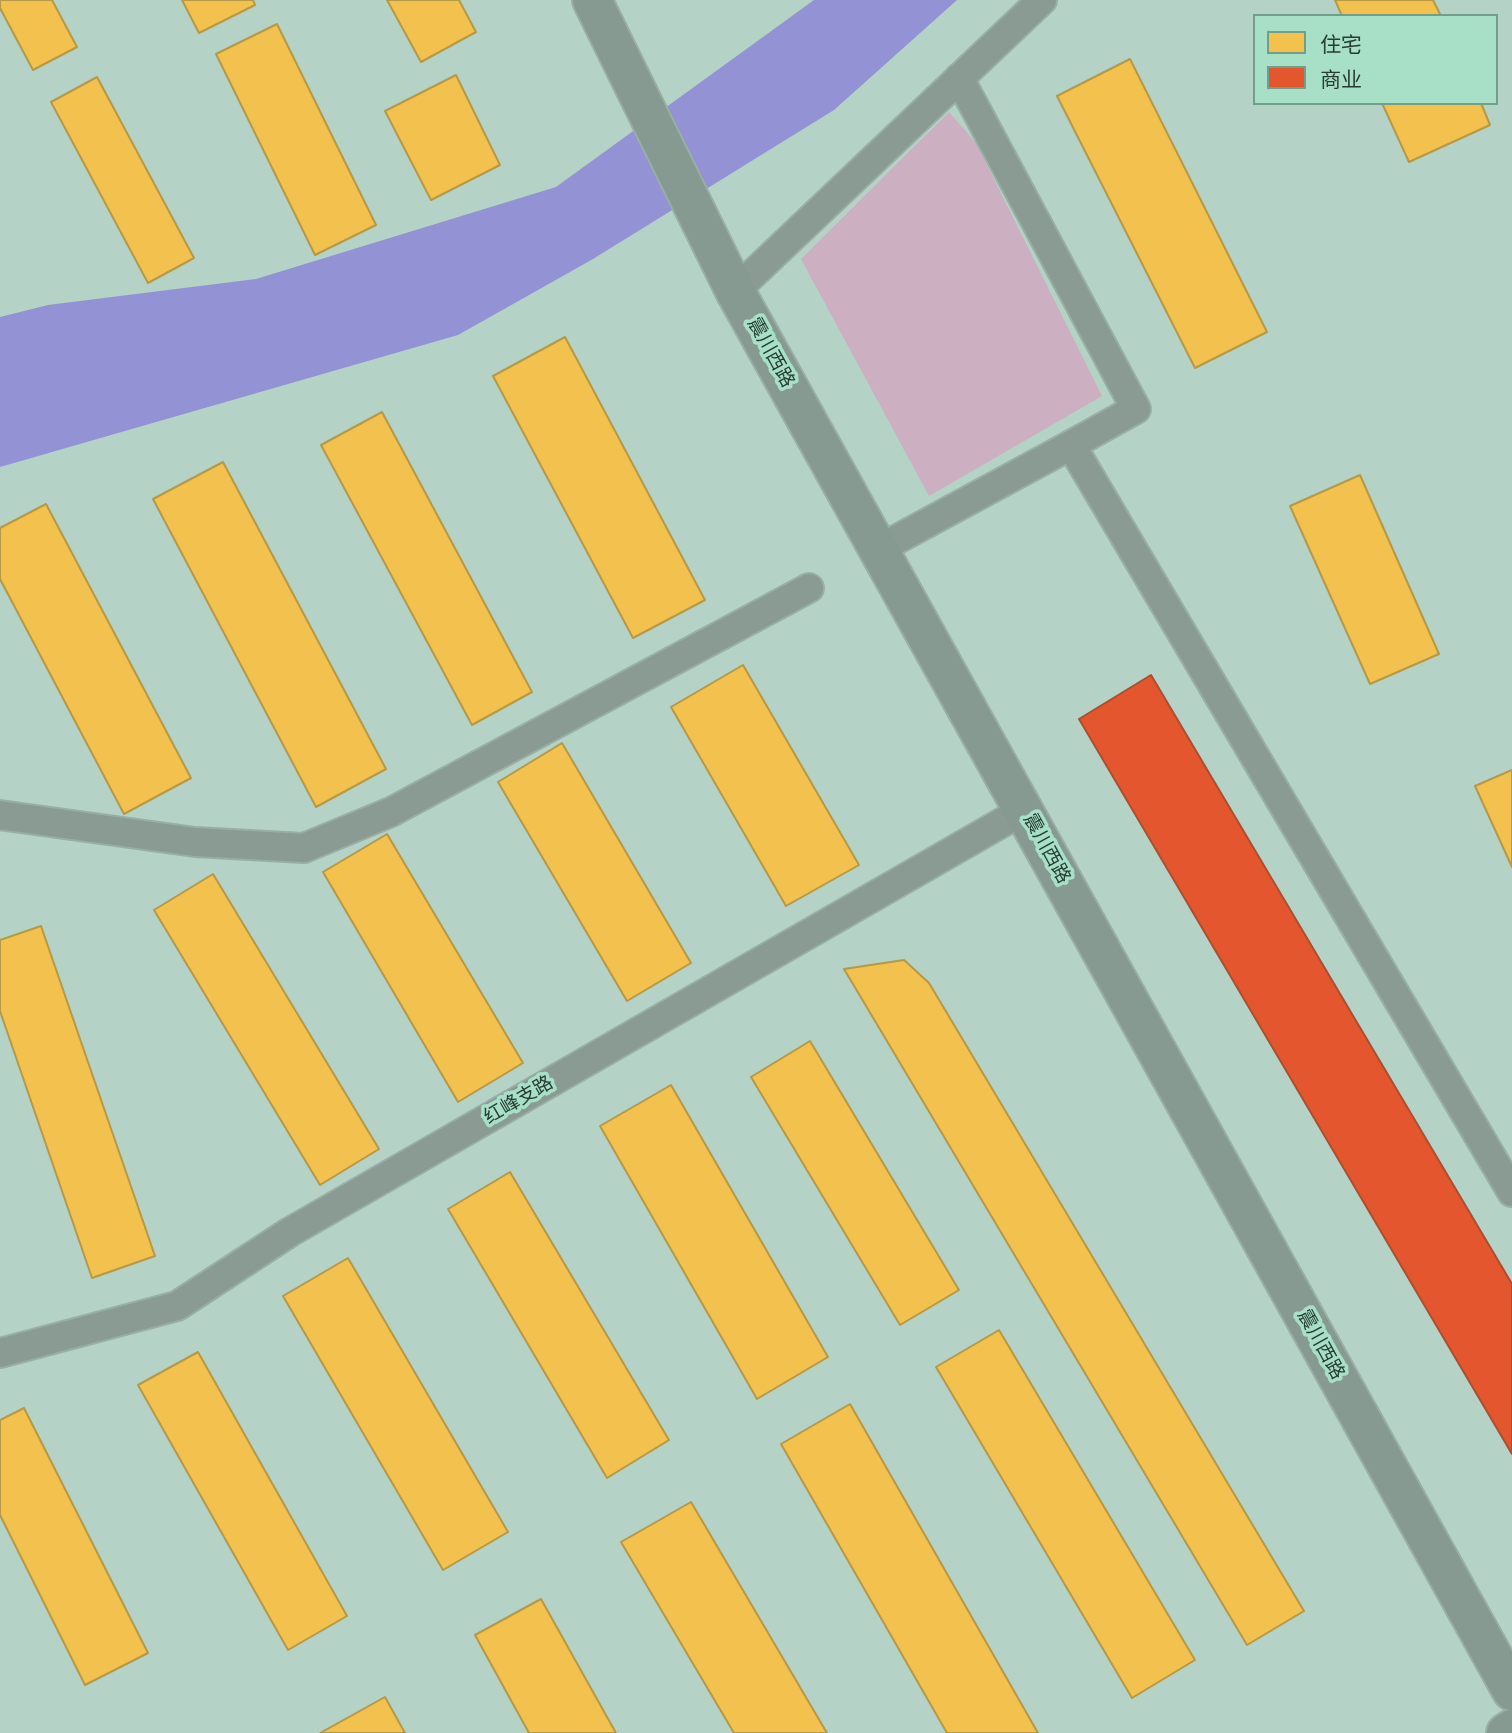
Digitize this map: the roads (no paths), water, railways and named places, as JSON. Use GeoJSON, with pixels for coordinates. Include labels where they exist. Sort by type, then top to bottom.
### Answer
{"type":"FeatureCollection","features":[{"type":"Feature","properties":{"kind":"street","name":"震川西路"},"geometry":{"type":"LineString","coordinates":[[592,0],[735,291],[1512,1692]]}},
{"type":"Feature","properties":{"kind":"street"},"geometry":{"type":"LineString","coordinates":[[735,291],[1042,0]]}},
{"type":"Feature","properties":{"kind":"street"},"geometry":{"type":"LineString","coordinates":[[879,549],[1136,409],[959,78]]}},
{"type":"Feature","properties":{"kind":"street"},"geometry":{"type":"LineString","coordinates":[[1071,445],[1512,1192]]}},
{"type":"Feature","properties":{"kind":"street"},"geometry":{"type":"LineString","coordinates":[[0,815],[195,842],[304,848],[391,812],[809,588]]}},
{"type":"Feature","properties":{"kind":"street","name":"红峰支路"},"geometry":{"type":"LineString","coordinates":[[0,1353],[177,1306],[290,1232],[1024,810]]}},
{"type":"Feature","properties":{"kind":"street"},"geometry":{"type":"LineString","coordinates":[[1506,1733],[1512,1730]]}},
{"type":"Feature","properties":{"kind":"water"},"geometry":{"type":"Polygon","coordinates":[[[814,0],[957,0],[834,110],[593,259],[458,335],[0,467],[0,317],[48,305],[256,279],[556,187],[814,0]]]}}]}
